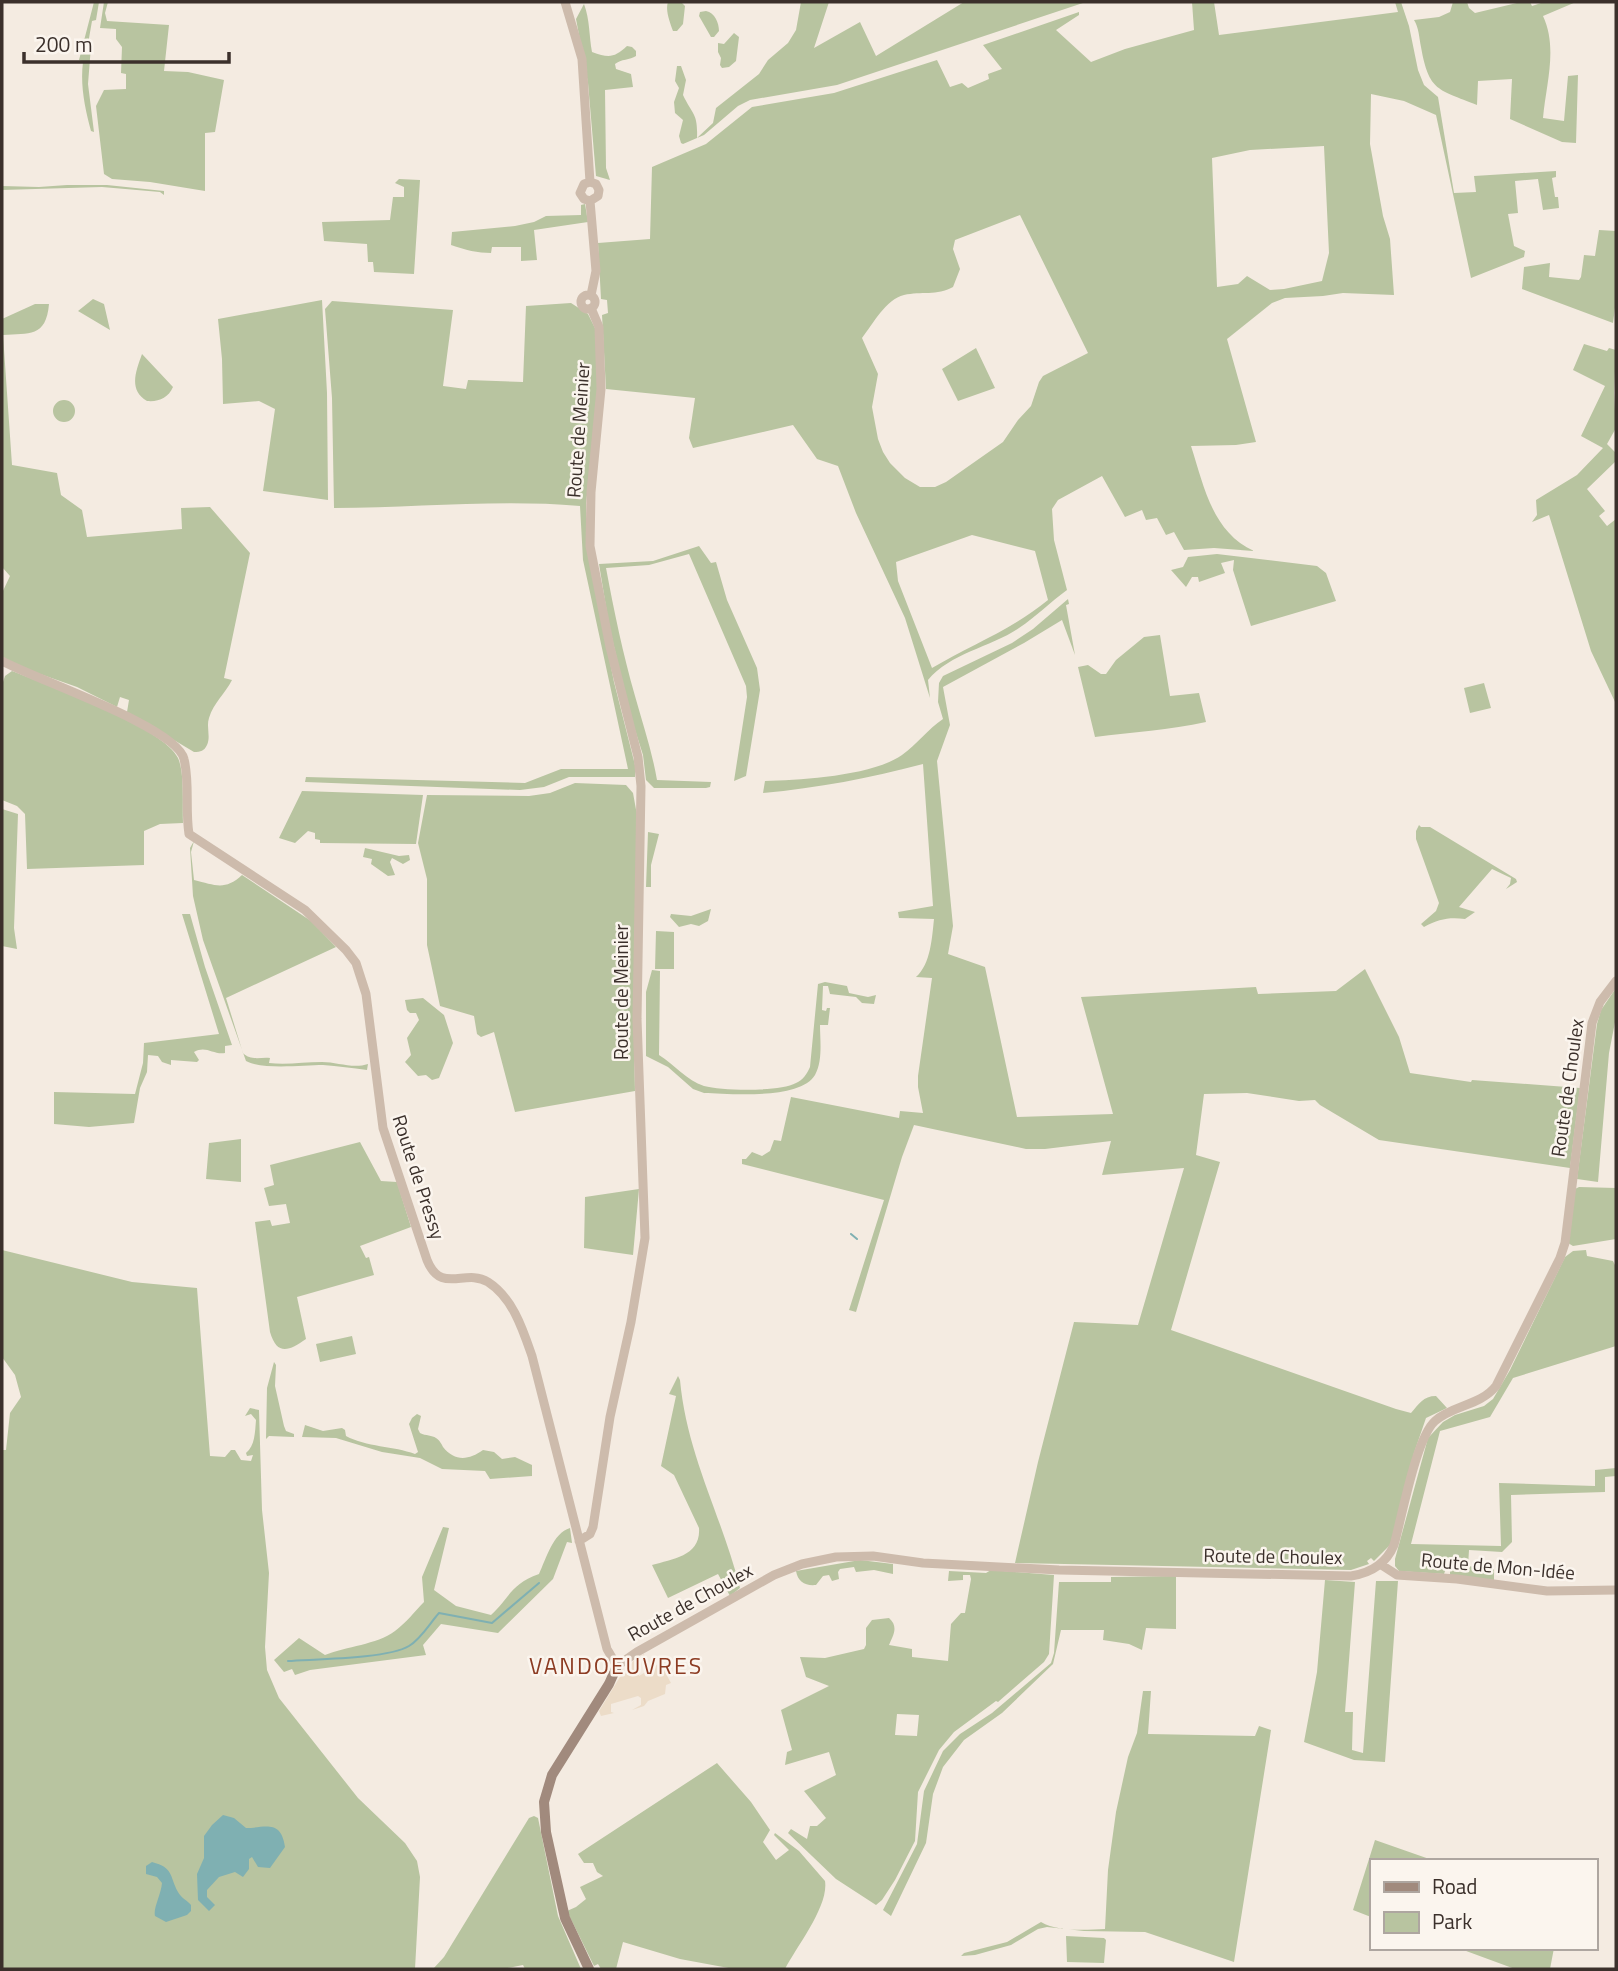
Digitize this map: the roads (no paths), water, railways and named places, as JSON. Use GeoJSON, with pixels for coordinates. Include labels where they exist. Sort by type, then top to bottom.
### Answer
{"type":"FeatureCollection","features":[{"type":"Feature","properties":{"kind":"main road"},"geometry":{"type":"LineString","coordinates":[[589,1969],[565,1918],[543,1809],[552,1775],[604,1692],[617,1666]]}},
{"type":"Feature","properties":{"kind":"street","name":"Route de Meinier"},"geometry":{"type":"LineString","coordinates":[[565,2],[582,59],[590,181],[584,184],[580,193],[584,199],[590,201],[596,271],[591,295],[595,303],[592,308],[599,327],[601,389],[591,492],[590,546],[610,647],[638,757],[640,779],[637,1019],[646,1224],[640,1276],[610,1417],[593,1527],[590,1534],[579,1541]]}},
{"type":"Feature","properties":{"kind":"street","name":"Route de Pressy"},"geometry":{"type":"LineString","coordinates":[[5,663],[120,712],[171,742],[184,756],[189,834],[307,912],[356,963],[366,994],[383,1128],[427,1260],[432,1271],[444,1279],[472,1278],[485,1281],[499,1292],[516,1316],[532,1356],[579,1541]]}},
{"type":"Feature","properties":{"kind":"street","name":"Route de Choulex"},"geometry":{"type":"LineString","coordinates":[[617,1666],[774,1575],[811,1562],[836,1557],[873,1556],[923,1563],[1086,1571],[1351,1576],[1366,1573],[1380,1564],[1394,1546],[1424,1434],[1441,1417],[1480,1400],[1496,1386],[1563,1251],[1592,1023],[1600,1002],[1616,981]]}},
{"type":"Feature","properties":{"kind":"street"},"geometry":{"type":"LineString","coordinates":[[579,1541],[607,1649],[617,1666]]}},
{"type":"Feature","properties":{"kind":"street","name":"Route de Mon-Idée"},"geometry":{"type":"LineString","coordinates":[[1380,1564],[1397,1575],[1457,1579],[1547,1591],[1616,1590]]}},
{"type":"Feature","properties":{"kind":"water"},"geometry":{"type":"Polygon","coordinates":[[[223,1815],[234,1818],[246,1828],[276,1829],[283,1838],[285,1847],[270,1868],[258,1867],[252,1857],[249,1859],[249,1869],[243,1877],[235,1872],[219,1877],[207,1890],[207,1897],[215,1905],[209,1911],[198,1900],[197,1874],[204,1858],[204,1836],[223,1815]]]}},
{"type":"Feature","properties":{"kind":"water"},"geometry":{"type":"Polygon","coordinates":[[[152,1862],[170,1873],[179,1894],[191,1905],[191,1911],[187,1915],[166,1922],[155,1916],[162,1883],[157,1877],[146,1874],[146,1866],[152,1862]]]}},
{"type":"Feature","properties":{"kind":"waterway"},"geometry":{"type":"LineString","coordinates":[[851,1234],[857,1239]]}},
{"type":"Feature","properties":{"kind":"waterway"},"geometry":{"type":"LineString","coordinates":[[288,1661],[368,1656],[399,1650],[417,1639],[439,1613],[492,1623],[539,1583]]}},
{"type":"Feature","properties":{"kind":"district","name":"VANDOEUVRES"},"geometry":{"type":"Point","coordinates":[616,1666]}}]}
